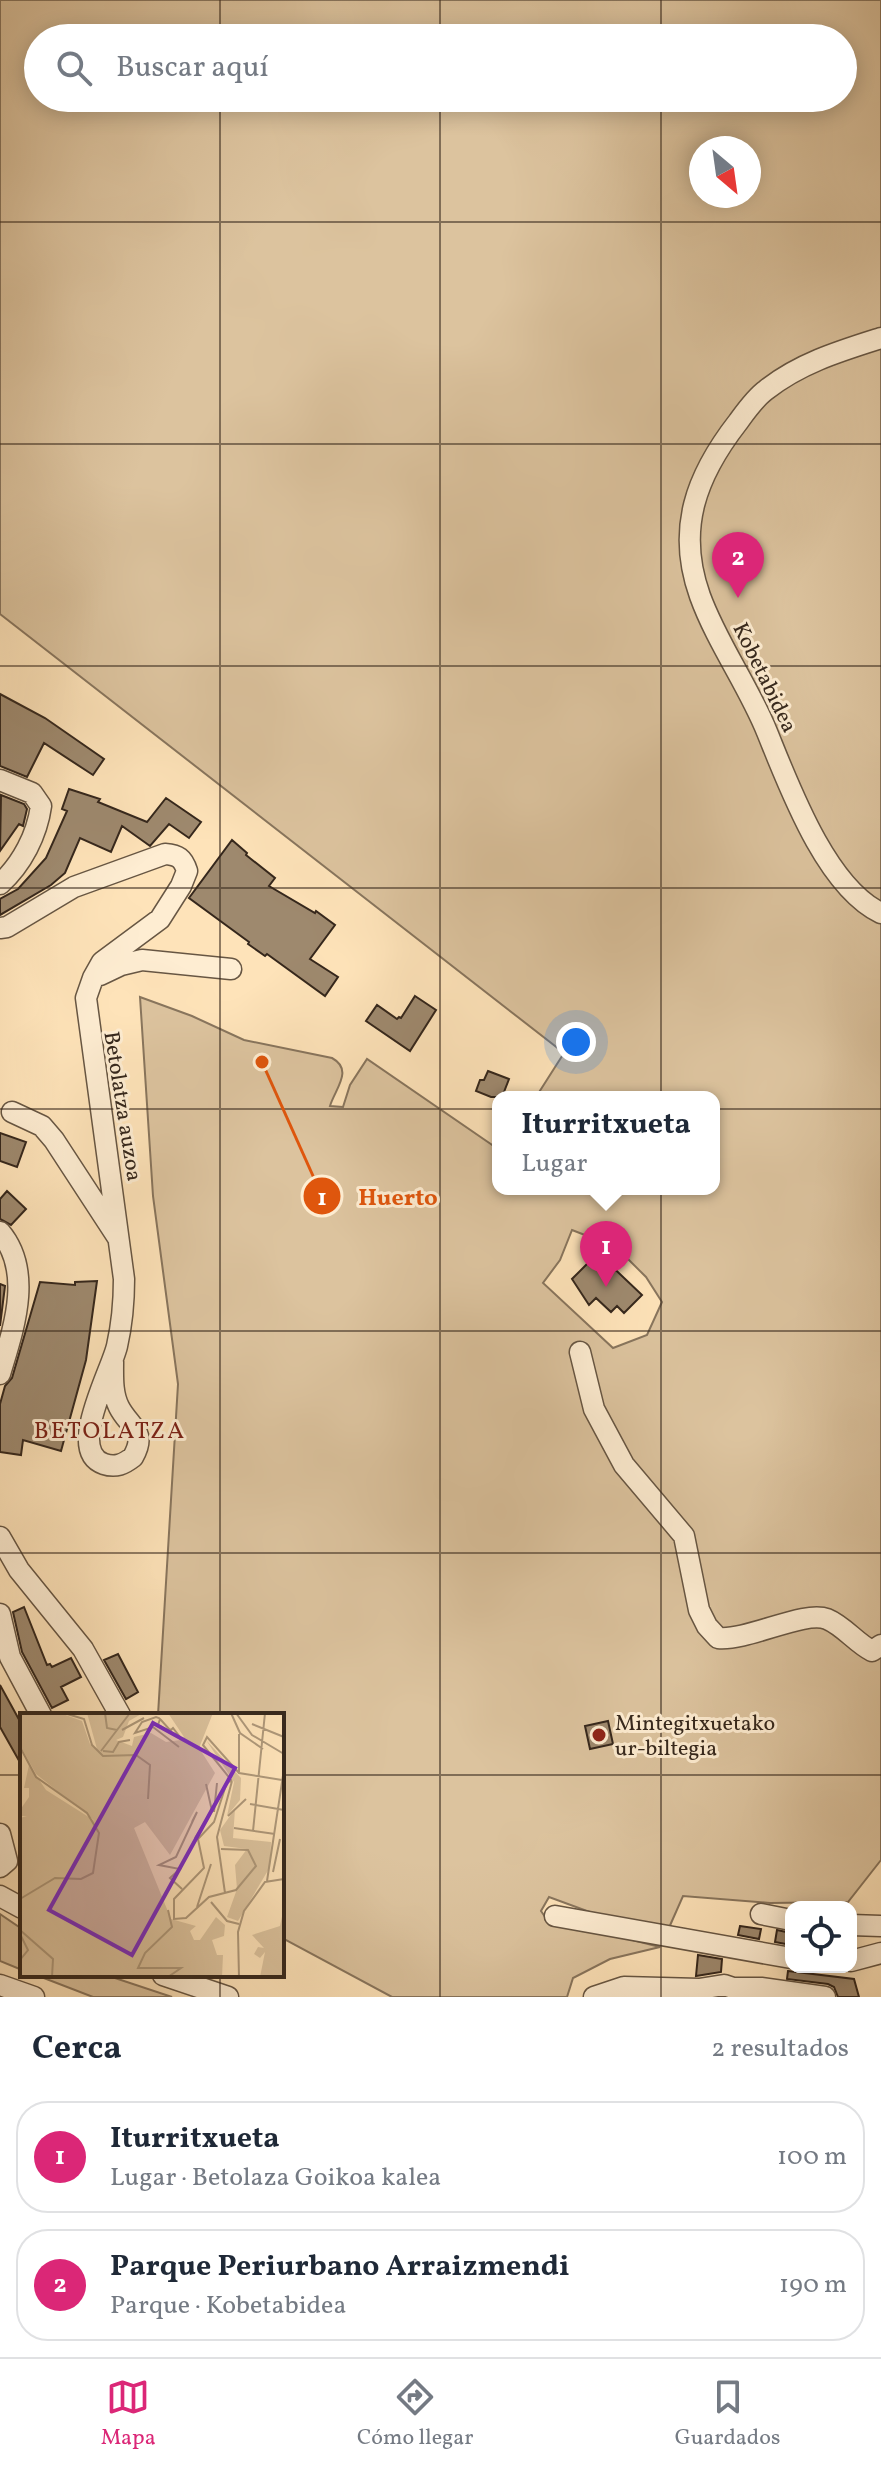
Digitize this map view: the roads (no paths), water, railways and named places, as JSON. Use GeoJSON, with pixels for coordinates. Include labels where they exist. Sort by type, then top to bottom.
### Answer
{"type":"FeatureCollection","features":[{"type":"Feature","properties":{"kind":"street","name":"Kobetabidea"},"geometry":{"type":"LineString","coordinates":[[881,338],[833,353],[797,369],[764,391],[725,438],[704,474],[694,498],[688,531],[700,596],[756,705],[786,779],[820,847],[835,872],[856,894],[881,913]]}},
{"type":"Feature","properties":{"kind":"street"},"geometry":{"type":"LineString","coordinates":[[0,780],[32,793],[41,806],[38,824],[21,860],[0,884]]}},
{"type":"Feature","properties":{"kind":"street"},"geometry":{"type":"LineString","coordinates":[[0,928],[7,927],[74,887],[165,854],[176,855],[184,861],[187,871],[170,905],[160,919],[102,962],[93,978]]}},
{"type":"Feature","properties":{"kind":"street"},"geometry":{"type":"LineString","coordinates":[[93,978],[121,965],[142,960],[231,969]]}},
{"type":"Feature","properties":{"kind":"street","name":"Betolatza auzoa"},"geometry":{"type":"LineString","coordinates":[[93,978],[86,998],[87,1019],[120,1241],[124,1306],[113,1362]]}},
{"type":"Feature","properties":{"kind":"street"},"geometry":{"type":"LineString","coordinates":[[12,1112],[42,1126],[54,1140],[120,1241]]}},
{"type":"Feature","properties":{"kind":"street"},"geometry":{"type":"LineString","coordinates":[[0,1232],[12,1248],[18,1282],[16,1313],[0,1374]]}},
{"type":"Feature","properties":{"kind":"street"},"geometry":{"type":"LineString","coordinates":[[580,1352],[594,1409],[624,1465],[684,1536],[699,1610],[718,1638],[732,1639],[806,1619],[824,1618],[872,1651],[881,1645]]}},
{"type":"Feature","properties":{"kind":"street"},"geometry":{"type":"LineString","coordinates":[[0,1537],[19,1570],[83,1649],[119,1713]]}},
{"type":"Feature","properties":{"kind":"street"},"geometry":{"type":"LineString","coordinates":[[0,1614],[10,1657],[40,1713]]}},
{"type":"Feature","properties":{"kind":"street"},"geometry":{"type":"LineString","coordinates":[[0,1834],[7,1861],[0,1867]]}},
{"type":"Feature","properties":{"kind":"street"},"geometry":{"type":"LineString","coordinates":[[0,1896],[20,1907]]}},
{"type":"Feature","properties":{"kind":"street"},"geometry":{"type":"LineString","coordinates":[[761,1914],[785,1919]]}},
{"type":"Feature","properties":{"kind":"street"},"geometry":{"type":"LineString","coordinates":[[555,1916],[785,1957]]}},
{"type":"Feature","properties":{"kind":"street"},"geometry":{"type":"LineString","coordinates":[[857,1925],[881,1926]]}},
{"type":"Feature","properties":{"kind":"street"},"geometry":{"type":"LineString","coordinates":[[857,1959],[881,1953]]}},
{"type":"Feature","properties":{"kind":"street"},"geometry":{"type":"LineString","coordinates":[[169,1977],[228,1997]]}},
{"type":"Feature","properties":{"kind":"street"},"geometry":{"type":"LineString","coordinates":[[737,1989],[758,1983]]}},
{"type":"Feature","properties":{"kind":"street"},"geometry":{"type":"LineString","coordinates":[[0,1985],[34,1997]]}},
{"type":"Feature","properties":{"kind":"street"},"geometry":{"type":"LineString","coordinates":[[594,1997],[624,1987],[699,1989],[724,1985],[737,1989],[761,1988],[825,1997]]}},
{"type":"Feature","properties":{"kind":"place","name":"Parque Periurbano Arraizmendi"},"geometry":{"type":"Point","coordinates":[738,598]}},
{"type":"Feature","properties":{"kind":"place","name":"Huerto"},"geometry":{"type":"Point","coordinates":[262,1062]}},
{"type":"Feature","properties":{"kind":"place","name":"Iturritxueta"},"geometry":{"type":"Point","coordinates":[606,1287]}},
{"type":"Feature","properties":{"kind":"place","name":"Mintegitxuetako ur-biltegia"},"geometry":{"type":"Point","coordinates":[599,1735]}},
{"type":"Feature","properties":{"kind":"district","name":"BETOLATZA"},"geometry":{"type":"Point","coordinates":[110,1430]}}]}
